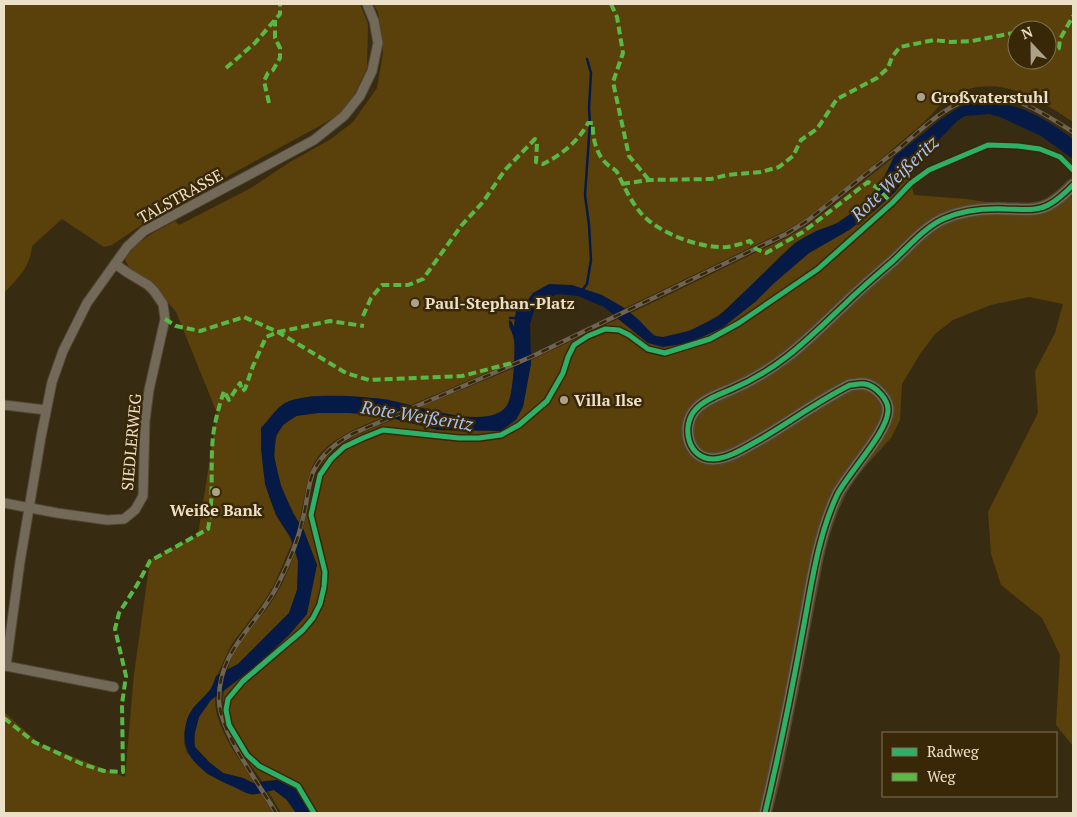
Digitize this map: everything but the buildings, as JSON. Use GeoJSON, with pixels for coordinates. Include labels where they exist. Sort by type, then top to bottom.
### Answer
{"type":"FeatureCollection","features":[{"type":"Feature","properties":{"kind":"street","name":"TALSTRASSE"},"geometry":{"type":"LineString","coordinates":[[114,687],[6,666],[20,562],[46,410],[52,382],[63,351],[87,304],[127,247],[144,231],[314,140],[344,116],[360,96],[372,71],[378,44],[374,21],[366,4]]}},
{"type":"Feature","properties":{"kind":"street"},"geometry":{"type":"LineString","coordinates":[[765,813],[785,726],[814,573],[826,524],[838,494],[882,430],[888,412],[887,404],[880,393],[874,388],[865,384],[850,385],[745,448],[724,457],[713,459],[699,455],[691,445],[687,435],[690,417],[696,408],[704,402],[744,384],[789,356],[814,335],[865,285],[926,231],[942,220],[960,212],[974,210],[1026,210],[1049,205],[1073,185]]}},
{"type":"Feature","properties":{"kind":"street","name":"SIEDLERWEG"},"geometry":{"type":"LineString","coordinates":[[4,503],[107,520],[124,519],[135,510],[143,496],[145,422],[149,390],[165,319],[162,304],[154,291],[148,285],[115,264]]}},
{"type":"Feature","properties":{"kind":"street"},"geometry":{"type":"LineString","coordinates":[[4,405],[46,410]]}},
{"type":"Feature","properties":{"kind":"shaded area"},"geometry":{"type":"Polygon","coordinates":[[[4,4],[360,4],[368,24],[367,68],[352,100],[339,114],[155,216],[112,245],[104,247],[62,219],[32,246],[26,267],[4,293],[4,4]]]}},
{"type":"Feature","properties":{"kind":"shaded area"},"geometry":{"type":"Polygon","coordinates":[[[373,4],[1073,4],[1073,122],[1052,108],[1017,91],[992,86],[964,90],[945,101],[919,127],[804,220],[625,308],[572,285],[533,293],[525,304],[516,311],[514,327],[511,321],[514,361],[510,363],[411,405],[386,399],[311,396],[284,404],[261,428],[262,451],[266,484],[272,506],[292,543],[274,585],[231,645],[211,689],[193,708],[187,720],[184,734],[187,753],[207,774],[252,795],[261,793],[273,813],[4,813],[4,712],[40,744],[125,777],[134,674],[150,560],[198,535],[217,413],[176,312],[152,283],[130,269],[125,260],[126,254],[131,248],[153,233],[175,221],[179,225],[251,188],[290,162],[331,139],[353,122],[377,88],[383,53],[378,12],[373,4]]]}},
{"type":"Feature","properties":{"kind":"shaded area"},"geometry":{"type":"Polygon","coordinates":[[[894,157],[878,186],[865,202],[833,225],[804,237],[794,244],[741,296],[713,319],[696,328],[678,334],[659,337],[650,332],[631,313],[788,237],[811,223],[894,157]]]}},
{"type":"Feature","properties":{"kind":"shaded area"},"geometry":{"type":"Polygon","coordinates":[[[908,174],[914,195],[966,199],[1050,211],[1069,196],[1073,198],[1073,746],[1056,725],[1060,655],[1042,618],[1001,585],[991,554],[988,512],[1038,413],[1035,371],[1055,333],[1063,304],[1029,297],[991,305],[953,320],[935,334],[920,354],[902,384],[900,420],[891,438],[852,481],[827,542],[783,769],[772,813],[311,813],[308,807],[277,780],[262,781],[240,750],[228,727],[224,715],[224,691],[256,666],[290,634],[317,565],[303,529],[317,474],[326,457],[354,436],[395,419],[438,430],[472,431],[523,407],[531,360],[618,319],[648,343],[722,328],[755,302],[809,253],[849,230],[875,210],[895,192],[908,174]]]}},
{"type":"Feature","properties":{"kind":"shaded area"},"geometry":{"type":"Polygon","coordinates":[[[514,368],[508,404],[501,412],[494,415],[484,417],[461,416],[420,407],[514,368]]]}},
{"type":"Feature","properties":{"kind":"shaded area"},"geometry":{"type":"Polygon","coordinates":[[[318,413],[386,416],[341,437],[322,452],[310,473],[299,523],[280,482],[274,451],[276,437],[283,426],[295,417],[318,413]]]}},
{"type":"Feature","properties":{"kind":"shaded area"},"geometry":{"type":"Polygon","coordinates":[[[295,552],[299,561],[297,590],[289,613],[238,664],[228,669],[235,651],[276,595],[295,552]]]}},
{"type":"Feature","properties":{"kind":"shaded area"},"geometry":{"type":"Polygon","coordinates":[[[215,697],[216,709],[223,731],[254,783],[223,773],[195,747],[195,732],[199,717],[210,700],[215,697]]]}},
{"type":"Feature","properties":{"kind":"shaded area"},"geometry":{"type":"Polygon","coordinates":[[[274,790],[287,800],[296,813],[281,813],[268,791],[274,790]]]}},
{"type":"Feature","properties":{"kind":"water","name":"Rote Weißeritz"},"geometry":{"type":"Polygon","coordinates":[[[981,101],[995,102],[1019,108],[1051,124],[1073,139],[1073,159],[1041,136],[1000,117],[989,114],[965,116],[957,121],[915,165],[895,192],[875,210],[849,230],[809,253],[755,302],[722,328],[689,343],[663,347],[648,343],[604,307],[578,296],[558,294],[542,300],[534,311],[530,324],[531,364],[523,407],[516,420],[501,431],[438,430],[384,416],[350,413],[318,413],[296,416],[283,425],[276,436],[274,456],[281,486],[293,513],[304,531],[317,565],[307,614],[290,634],[256,666],[211,700],[199,717],[194,739],[195,747],[223,773],[243,778],[253,783],[277,780],[296,789],[311,813],[296,813],[287,800],[274,790],[249,794],[213,777],[196,763],[189,754],[186,744],[187,720],[191,712],[210,690],[216,676],[238,664],[289,613],[297,590],[298,561],[291,538],[276,515],[265,484],[261,448],[261,428],[282,405],[307,397],[350,396],[387,400],[452,415],[488,416],[501,412],[509,402],[514,370],[514,338],[509,320],[514,327],[516,311],[525,304],[533,293],[549,284],[572,285],[602,295],[621,306],[639,320],[654,336],[663,337],[689,331],[719,316],[795,243],[816,231],[838,223],[866,202],[882,182],[894,157],[940,120],[968,103],[981,101]]]}},
{"type":"Feature","properties":{"kind":"waterway"},"geometry":{"type":"LineString","coordinates":[[583,289],[587,284],[591,260],[585,195],[591,73],[587,59]]}},
{"type":"Feature","properties":{"kind":"waterway"},"geometry":{"type":"LineString","coordinates":[[510,318],[517,318]]}},
{"type":"Feature","properties":{"kind":"railway"},"geometry":{"type":"LineString","coordinates":[[276,813],[241,757],[226,727],[219,699],[221,681],[225,666],[232,652],[269,600],[285,570],[301,527],[312,475],[321,458],[330,449],[352,434],[533,356],[786,234],[807,221],[935,118],[968,99],[992,96],[1017,101],[1073,132]]}},
{"type":"Feature","properties":{"kind":"marked path"},"geometry":{"type":"LineString","coordinates":[[226,68],[255,43],[280,14],[280,4]]}},
{"type":"Feature","properties":{"kind":"marked path"},"geometry":{"type":"LineString","coordinates":[[611,4],[617,17],[623,53],[613,82],[629,156],[649,180]]}},
{"type":"Feature","properties":{"kind":"marked path"},"geometry":{"type":"LineString","coordinates":[[1057,49],[1059,48],[1060,39],[1073,16]]}},
{"type":"Feature","properties":{"kind":"marked path"},"geometry":{"type":"LineString","coordinates":[[269,103],[264,81],[280,58],[280,48],[275,38],[275,20]]}},
{"type":"Feature","properties":{"kind":"marked path"},"geometry":{"type":"LineString","coordinates":[[622,184],[649,180],[711,179],[727,175],[761,172],[779,167],[793,156],[801,140],[817,129],[837,99],[877,78],[888,68],[892,57],[900,47],[934,40],[950,42],[972,41],[1007,34]]}},
{"type":"Feature","properties":{"kind":"marked path"},"geometry":{"type":"LineString","coordinates":[[363,316],[371,298],[382,285],[408,285],[423,279],[461,226],[483,202],[505,170],[535,139],[537,143],[536,162],[543,164],[568,147],[588,123],[593,123],[594,140],[600,156],[617,172],[630,198],[640,212],[657,227],[693,242],[716,247],[727,247],[750,241],[756,249],[766,253],[803,232],[868,182],[876,187],[892,203]]}},
{"type":"Feature","properties":{"kind":"marked path"},"geometry":{"type":"LineString","coordinates":[[165,319],[176,326],[200,331],[244,317],[278,332],[346,373],[369,380],[462,376],[512,363]]}},
{"type":"Feature","properties":{"kind":"marked path"},"geometry":{"type":"LineString","coordinates":[[4,718],[34,742],[82,764],[104,771],[123,772],[122,704],[126,676],[115,629],[119,613],[150,561],[208,529],[211,506],[213,436],[224,391],[229,400],[240,383],[242,391],[245,389],[266,337],[278,332],[330,321],[364,326]]}},
{"type":"Feature","properties":{"kind":"cycle path"},"geometry":{"type":"LineString","coordinates":[[314,813],[298,786],[259,766],[247,755],[229,725],[226,710],[228,699],[243,681],[303,630],[313,618],[320,604],[325,572],[311,515],[320,475],[331,459],[344,447],[383,430],[459,438],[501,435],[519,425],[547,401],[563,373],[574,345],[588,336],[605,329],[619,330],[648,349],[665,353],[710,339],[739,323],[818,269],[892,203],[911,183],[929,170],[988,145],[1040,149],[1060,157],[1073,170]]}},
{"type":"Feature","properties":{"kind":"cycle path"},"geometry":{"type":"LineString","coordinates":[[765,813],[789,702],[815,564],[824,528],[842,486],[881,430],[886,420],[888,407],[881,394],[869,385],[850,385],[743,449],[726,457],[714,459],[705,458],[698,454],[689,441],[688,424],[691,416],[704,402],[765,372],[794,351],[929,227],[943,219],[974,210],[1028,210],[1045,207],[1073,185]]}},
{"type":"Feature","properties":{"kind":"place","name":"Großvaterstuhl"},"geometry":{"type":"Point","coordinates":[921,97]}},
{"type":"Feature","properties":{"kind":"place","name":"Paul-Stephan-Platz"},"geometry":{"type":"Point","coordinates":[415,303]}},
{"type":"Feature","properties":{"kind":"place","name":"Villa Ilse"},"geometry":{"type":"Point","coordinates":[564,400]}},
{"type":"Feature","properties":{"kind":"place","name":"Weiße Bank"},"geometry":{"type":"Point","coordinates":[216,492]}}]}
